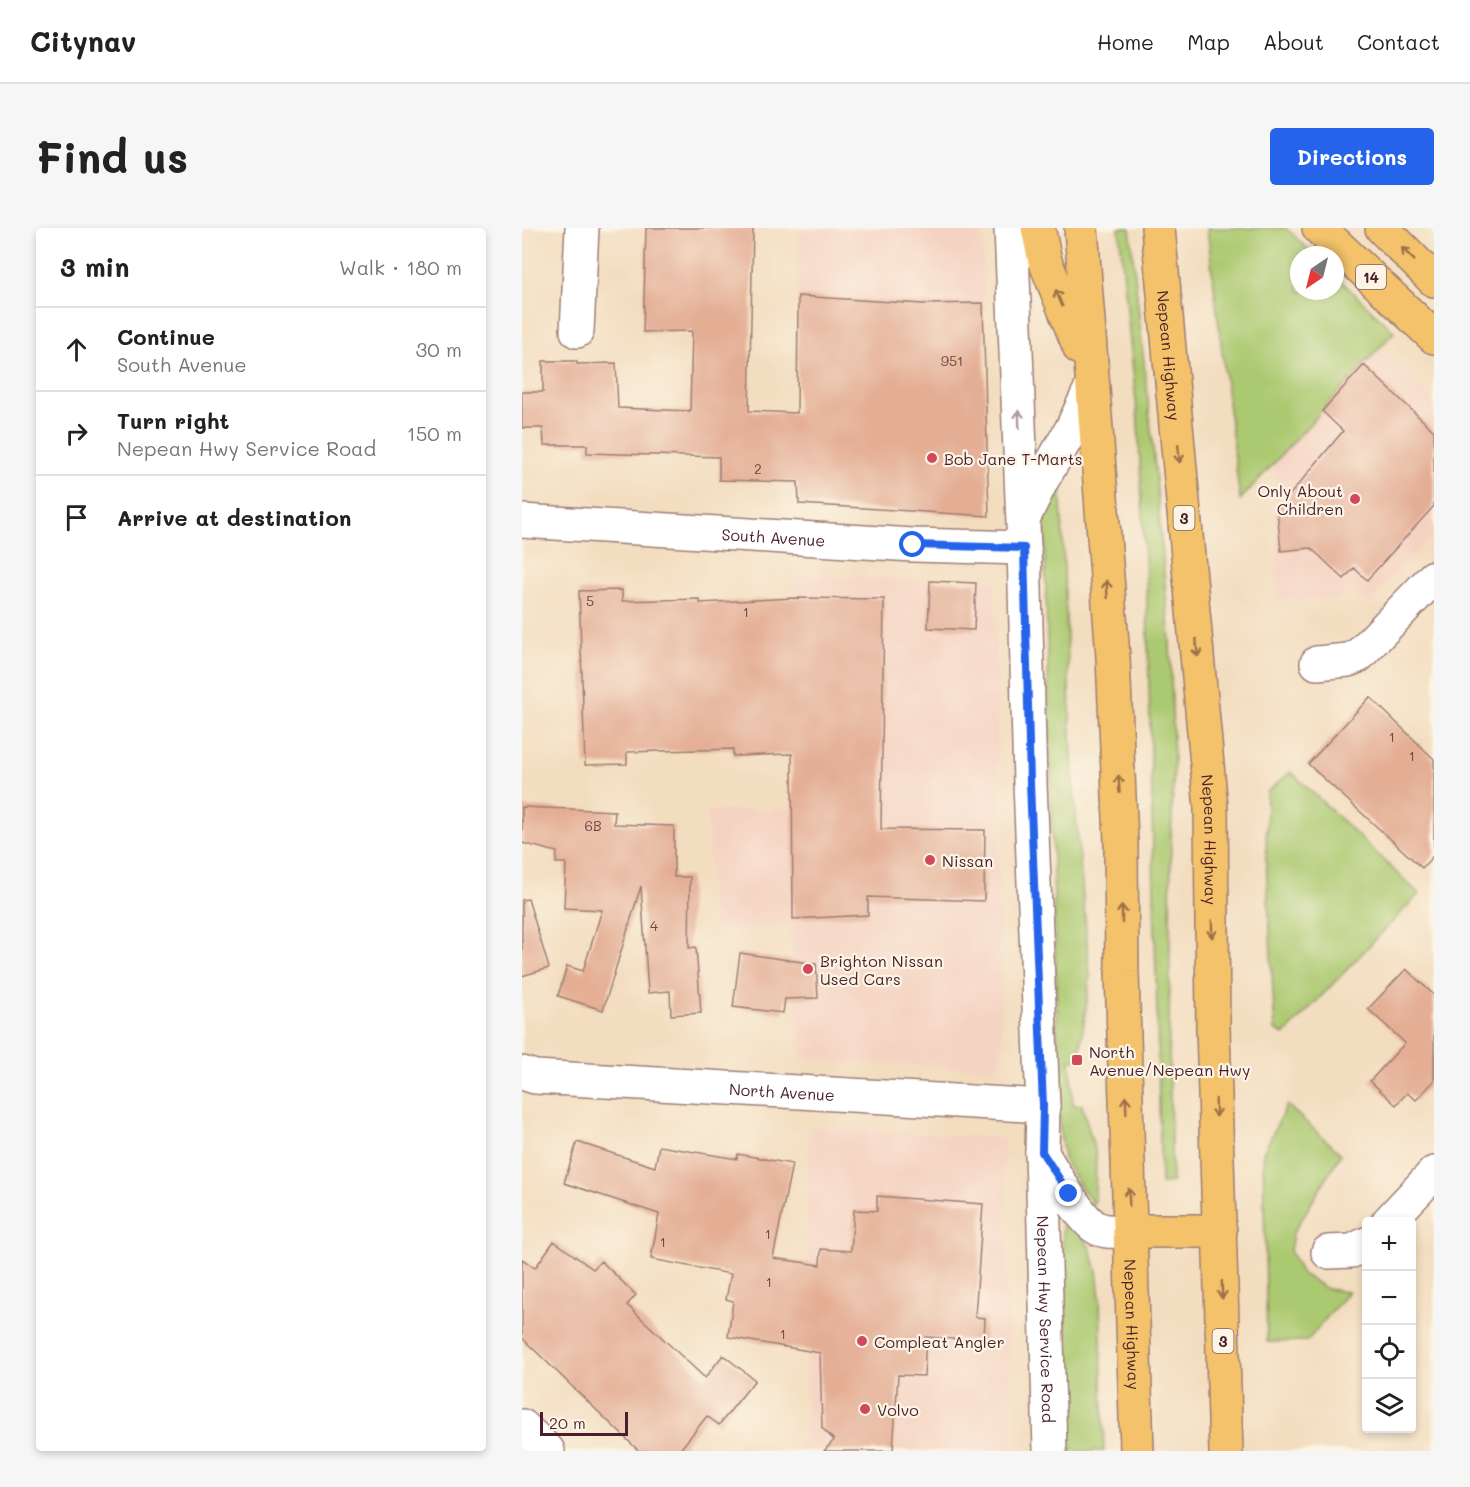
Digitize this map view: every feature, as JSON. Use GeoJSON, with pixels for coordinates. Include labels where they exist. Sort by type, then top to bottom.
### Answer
{"type":"FeatureCollection","features":[{"type":"Feature","properties":{"kind":"main road"},"geometry":{"type":"LineString","coordinates":[[1038,228],[1045,261],[1091,379]]}},
{"type":"Feature","properties":{"kind":"main road","name":"Nepean Highway"},"geometry":{"type":"LineString","coordinates":[[1081,228],[1113,657],[1122,842],[1122,972],[1137,1451]]}},
{"type":"Feature","properties":{"kind":"main road","name":"Nepean Highway"},"geometry":{"type":"LineString","coordinates":[[1158,228],[1211,808],[1213,1028],[1226,1451]]}},
{"type":"Feature","properties":{"kind":"main road","name":"14"},"geometry":{"type":"LineString","coordinates":[[1319,228],[1434,337]]}},
{"type":"Feature","properties":{"kind":"main road"},"geometry":{"type":"LineString","coordinates":[[1382,228],[1434,280]]}},
{"type":"Feature","properties":{"kind":"main road"},"geometry":{"type":"LineString","coordinates":[[1130,1231],[1220,1231]]}},
{"type":"Feature","properties":{"kind":"street"},"geometry":{"type":"LineString","coordinates":[[577,331],[582,228]]}},
{"type":"Feature","properties":{"kind":"street","name":"Nepean Hwy Service Road"},"geometry":{"type":"LineString","coordinates":[[1011,228],[1024,534],[1030,783],[1043,1106],[1042,1152],[1050,1451]]}},
{"type":"Feature","properties":{"kind":"street","name":"Nepean Hwy Service Road"},"geometry":{"type":"LineString","coordinates":[[1024,534],[1041,482],[1066,440],[1091,379]]}},
{"type":"Feature","properties":{"kind":"street","name":"South Avenue"},"geometry":{"type":"LineString","coordinates":[[522,521],[913,545],[1024,534]]}},
{"type":"Feature","properties":{"kind":"street"},"geometry":{"type":"LineString","coordinates":[[1317,663],[1348,660],[1358,656],[1434,577]]}},
{"type":"Feature","properties":{"kind":"street","name":"North Avenue"},"geometry":{"type":"LineString","coordinates":[[522,1073],[535,1077],[1043,1106]]}},
{"type":"Feature","properties":{"kind":"street"},"geometry":{"type":"LineString","coordinates":[[1042,1152],[1058,1180],[1094,1227],[1102,1230],[1130,1231]]}},
{"type":"Feature","properties":{"kind":"street"},"geometry":{"type":"LineString","coordinates":[[1392,1217],[1434,1173]]}},
{"type":"Feature","properties":{"kind":"street"},"geometry":{"type":"LineString","coordinates":[[1328,1252],[1352,1251],[1362,1246]]}},
{"type":"Feature","properties":{"kind":"street"},"geometry":{"type":"LineString","coordinates":[[522,1426],[548,1451]]}},
{"type":"Feature","properties":{"kind":"shaded area"},"geometry":{"type":"Polygon","coordinates":[[[800,228],[983,228],[989,516],[799,504],[797,332],[800,228]]]}},
{"type":"Feature","properties":{"kind":"shaded area","name":"Only About Children"},"geometry":{"type":"Polygon","coordinates":[[[1379,349],[1434,402],[1434,534],[1366,605],[1348,588],[1338,599],[1279,599],[1274,464],[1379,349]]]}},
{"type":"Feature","properties":{"kind":"shaded area"},"geometry":{"type":"Polygon","coordinates":[[[795,575],[995,582],[1002,1062],[991,1070],[801,1058],[790,927],[712,928],[707,811],[794,808],[795,575]]]}},
{"type":"Feature","properties":{"kind":"shaded area"},"geometry":{"type":"Polygon","coordinates":[[[808,1127],[1004,1138],[1012,1451],[794,1451],[806,1438],[808,1127]]]}},
{"type":"Feature","properties":{"kind":"green space"},"geometry":{"type":"Polygon","coordinates":[[[1119,228],[1130,228],[1156,478],[1170,643],[1174,764],[1169,1045],[1172,1182],[1161,1184],[1147,600],[1138,422],[1119,228]]]}},
{"type":"Feature","properties":{"kind":"green space"},"geometry":{"type":"Polygon","coordinates":[[[1207,228],[1286,228],[1305,246],[1290,246],[1290,300],[1344,300],[1344,284],[1394,332],[1240,500],[1207,228]]]}},
{"type":"Feature","properties":{"kind":"green space"},"geometry":{"type":"Polygon","coordinates":[[[1060,475],[1073,781],[1090,977],[1079,1059],[1070,1060],[1073,1105],[1082,1105],[1096,1154],[1093,1204],[1065,1163],[1060,1133],[1044,517],[1060,475]]]}},
{"type":"Feature","properties":{"kind":"green space"},"geometry":{"type":"Polygon","coordinates":[[[1291,772],[1419,894],[1284,1035],[1275,1030],[1266,859],[1267,792],[1291,772]]]}},
{"type":"Feature","properties":{"kind":"green space"},"geometry":{"type":"Polygon","coordinates":[[[1287,1105],[1341,1154],[1293,1233],[1290,1251],[1302,1274],[1327,1289],[1348,1292],[1307,1341],[1267,1342],[1263,1153],[1287,1105]]]}},
{"type":"Feature","properties":{"kind":"green space"},"geometry":{"type":"Polygon","coordinates":[[[1064,1204],[1090,1248],[1097,1271],[1100,1298],[1104,1451],[1068,1451],[1062,1207],[1064,1204]]]}},
{"type":"Feature","properties":{"kind":"building"},"geometry":{"type":"Polygon","coordinates":[[[646,228],[753,228],[749,411],[797,413],[798,296],[923,304],[983,303],[989,516],[799,504],[798,482],[719,480],[719,457],[587,453],[587,445],[544,445],[543,428],[522,428],[522,392],[543,392],[543,361],[577,361],[577,364],[616,363],[618,408],[690,411],[692,331],[643,332],[646,228]]]}},
{"type":"Feature","properties":{"kind":"building","name":"Only About Children"},"geometry":{"type":"Polygon","coordinates":[[[1364,365],[1434,431],[1434,506],[1367,580],[1354,568],[1344,579],[1311,548],[1281,551],[1277,510],[1343,431],[1322,411],[1364,365]]]}},
{"type":"Feature","properties":{"kind":"building"},"geometry":{"type":"Polygon","coordinates":[[[930,581],[976,583],[974,630],[928,628],[930,581]]]}},
{"type":"Feature","properties":{"kind":"building"},"geometry":{"type":"Polygon","coordinates":[[[622,590],[622,601],[700,599],[700,603],[793,598],[884,599],[881,829],[985,830],[984,901],[868,897],[868,915],[793,919],[792,754],[733,756],[733,749],[627,752],[627,764],[585,765],[579,591],[622,590]]]}},
{"type":"Feature","properties":{"kind":"building"},"geometry":{"type":"Polygon","coordinates":[[[1370,697],[1434,759],[1434,855],[1422,868],[1308,764],[1370,697]]]}},
{"type":"Feature","properties":{"kind":"building"},"geometry":{"type":"Polygon","coordinates":[[[522,807],[615,811],[614,824],[674,826],[674,877],[690,877],[689,948],[696,947],[701,1013],[671,1015],[670,991],[648,993],[641,886],[603,1010],[558,996],[567,966],[583,971],[602,910],[564,908],[566,863],[556,863],[557,852],[522,843],[522,807]]]}},
{"type":"Feature","properties":{"kind":"building"},"geometry":{"type":"Polygon","coordinates":[[[528,899],[549,968],[522,976],[522,900],[528,899]]]}},
{"type":"Feature","properties":{"kind":"building"},"geometry":{"type":"Polygon","coordinates":[[[740,953],[816,964],[818,998],[785,999],[783,1013],[733,1007],[740,953]]]}},
{"type":"Feature","properties":{"kind":"building"},"geometry":{"type":"Polygon","coordinates":[[[1406,969],[1434,995],[1434,1081],[1416,1100],[1407,1093],[1396,1105],[1370,1081],[1405,1043],[1368,1009],[1406,969]]]}},
{"type":"Feature","properties":{"kind":"building"},"geometry":{"type":"Polygon","coordinates":[[[577,1142],[655,1167],[659,1146],[737,1159],[738,1154],[792,1164],[773,1258],[820,1265],[821,1249],[851,1251],[854,1210],[877,1211],[877,1196],[983,1204],[975,1317],[985,1318],[984,1341],[926,1337],[924,1376],[898,1375],[893,1451],[824,1451],[834,1440],[822,1428],[820,1353],[728,1337],[733,1301],[726,1299],[731,1274],[651,1259],[659,1214],[564,1183],[577,1142]]]}},
{"type":"Feature","properties":{"kind":"building"},"geometry":{"type":"Polygon","coordinates":[[[554,1241],[593,1269],[601,1261],[636,1295],[627,1305],[705,1378],[723,1355],[755,1380],[719,1425],[707,1416],[679,1451],[639,1451],[522,1338],[522,1259],[535,1268],[554,1241]]]}},
{"type":"Feature","properties":{"kind":"place","name":"Bob Jane T-Marts"},"geometry":{"type":"Point","coordinates":[932,458]}},
{"type":"Feature","properties":{"kind":"place","name":"Only About Children"},"geometry":{"type":"Point","coordinates":[1355,499]}},
{"type":"Feature","properties":{"kind":"place","name":"Nissan"},"geometry":{"type":"Point","coordinates":[930,860]}},
{"type":"Feature","properties":{"kind":"place","name":"Brighton Nissan Used Cars"},"geometry":{"type":"Point","coordinates":[808,969]}},
{"type":"Feature","properties":{"kind":"place","name":"North Avenue/Nepean Hwy"},"geometry":{"type":"Point","coordinates":[1077,1060]}},
{"type":"Feature","properties":{"kind":"place","name":"Compleat Angler"},"geometry":{"type":"Point","coordinates":[862,1341]}},
{"type":"Feature","properties":{"kind":"place","name":"Volvo"},"geometry":{"type":"Point","coordinates":[865,1409]}},
{"type":"Feature","properties":{"kind":"route"},"geometry":{"type":"LineString","coordinates":[[913,545],[1024,548],[1030,783],[1043,1106],[1042,1152],[1069,1194]]}}]}
